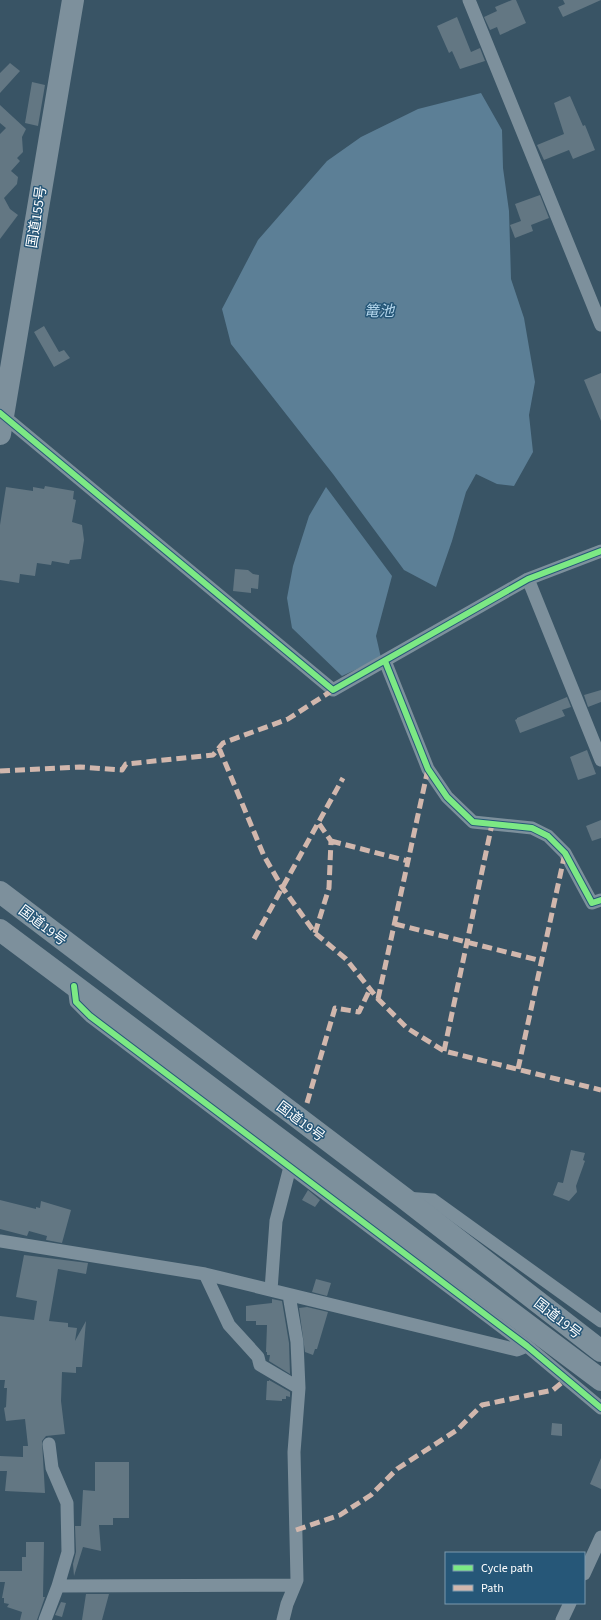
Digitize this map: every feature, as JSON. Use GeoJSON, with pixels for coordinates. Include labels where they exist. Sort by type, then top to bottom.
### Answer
{"type":"FeatureCollection","features":[{"type":"Feature","properties":{"kind":"highway","name":"国道155号"},"geometry":{"type":"LineString","coordinates":[[1,421],[73,0]]}},
{"type":"Feature","properties":{"kind":"highway","name":"国道19号"},"geometry":{"type":"LineString","coordinates":[[0,892],[404,1198],[601,1351]]}},
{"type":"Feature","properties":{"kind":"highway","name":"国道19号"},"geometry":{"type":"LineString","coordinates":[[0,930],[601,1380]]}},
{"type":"Feature","properties":{"kind":"street"},"geometry":{"type":"LineString","coordinates":[[469,0],[601,325]]}},
{"type":"Feature","properties":{"kind":"street"},"geometry":{"type":"LineString","coordinates":[[1,421],[333,690],[528,579],[601,551]]}},
{"type":"Feature","properties":{"kind":"street"},"geometry":{"type":"LineString","coordinates":[[528,579],[601,760]]}},
{"type":"Feature","properties":{"kind":"street"},"geometry":{"type":"LineString","coordinates":[[385,661],[428,769],[447,797],[473,822],[532,828],[548,836],[565,853],[592,903],[601,900]]}},
{"type":"Feature","properties":{"kind":"street"},"geometry":{"type":"LineString","coordinates":[[74,986],[76,1002],[90,1016],[527,1346],[601,1408]]}},
{"type":"Feature","properties":{"kind":"street"},"geometry":{"type":"LineString","coordinates":[[271,1290],[276,1221],[290,1167]]}},
{"type":"Feature","properties":{"kind":"street"},"geometry":{"type":"LineString","coordinates":[[404,1198],[433,1200],[601,1321]]}},
{"type":"Feature","properties":{"kind":"street"},"geometry":{"type":"LineString","coordinates":[[0,1241],[205,1274],[517,1350],[527,1346]]}},
{"type":"Feature","properties":{"kind":"street"},"geometry":{"type":"LineString","coordinates":[[205,1274],[229,1325],[258,1357],[260,1366],[298,1388]]}},
{"type":"Feature","properties":{"kind":"street"},"geometry":{"type":"LineString","coordinates":[[283,1620],[293,1585],[297,1580],[294,1452],[298,1388],[297,1342],[289,1294]]}},
{"type":"Feature","properties":{"kind":"street"},"geometry":{"type":"LineString","coordinates":[[45,1620],[58,1586],[68,1552],[67,1503],[52,1468],[49,1444]]}},
{"type":"Feature","properties":{"kind":"street"},"geometry":{"type":"LineString","coordinates":[[585,1572],[601,1537]]}},
{"type":"Feature","properties":{"kind":"street"},"geometry":{"type":"LineString","coordinates":[[58,1586],[293,1585]]}},
{"type":"Feature","properties":{"kind":"street"},"geometry":{"type":"LineString","coordinates":[[562,1620],[570,1604]]}},
{"type":"Feature","properties":{"kind":"water","name":"篭池"},"geometry":{"type":"Polygon","coordinates":[[[481,93],[502,130],[503,168],[509,211],[511,279],[524,318],[535,382],[529,415],[533,452],[514,486],[497,484],[476,474],[466,492],[452,541],[436,587],[404,570],[333,474],[231,344],[222,309],[258,240],[327,161],[361,137],[418,109],[481,93]]]}},
{"type":"Feature","properties":{"kind":"water"},"geometry":{"type":"Polygon","coordinates":[[[326,487],[392,576],[376,636],[381,658],[342,676],[292,628],[287,598],[293,566],[309,516],[326,487]]]}},
{"type":"Feature","properties":{"kind":"building"},"geometry":{"type":"Polygon","coordinates":[[[512,0],[516,0],[526,23],[500,35],[497,27],[490,30],[484,17],[497,11],[495,7],[512,0]]]}},
{"type":"Feature","properties":{"kind":"building"},"geometry":{"type":"Polygon","coordinates":[[[563,0],[601,0],[563,17],[558,7],[565,4],[563,0]]]}},
{"type":"Feature","properties":{"kind":"building"},"geometry":{"type":"Polygon","coordinates":[[[457,17],[471,52],[480,48],[485,61],[460,69],[452,51],[449,53],[437,26],[457,17]]]}},
{"type":"Feature","properties":{"kind":"building"},"geometry":{"type":"Polygon","coordinates":[[[10,63],[20,71],[0,93],[0,73],[10,63]]]}},
{"type":"Feature","properties":{"kind":"building"},"geometry":{"type":"Polygon","coordinates":[[[32,82],[45,85],[38,126],[25,123],[32,82]]]}},
{"type":"Feature","properties":{"kind":"building"},"geometry":{"type":"Polygon","coordinates":[[[570,96],[583,126],[585,125],[595,150],[573,159],[569,150],[544,160],[537,145],[564,134],[554,103],[570,96]]]}},
{"type":"Feature","properties":{"kind":"building"},"geometry":{"type":"Polygon","coordinates":[[[0,105],[26,129],[22,137],[23,152],[17,158],[20,161],[11,171],[18,177],[17,184],[4,198],[10,209],[18,215],[0,239],[0,134],[6,128],[0,123],[0,105]]]}},
{"type":"Feature","properties":{"kind":"building"},"geometry":{"type":"Polygon","coordinates":[[[540,195],[549,218],[531,225],[533,231],[515,238],[510,225],[521,221],[515,204],[540,195]]]}},
{"type":"Feature","properties":{"kind":"building"},"geometry":{"type":"Polygon","coordinates":[[[44,326],[59,352],[64,350],[70,358],[54,367],[34,332],[44,326]]]}},
{"type":"Feature","properties":{"kind":"building"},"geometry":{"type":"Polygon","coordinates":[[[601,373],[601,421],[584,380],[601,373]]]}},
{"type":"Feature","properties":{"kind":"building"},"geometry":{"type":"Polygon","coordinates":[[[45,486],[74,491],[73,499],[76,500],[72,522],[82,525],[84,540],[81,559],[70,560],[69,564],[52,561],[51,565],[37,563],[35,576],[20,574],[19,583],[0,580],[0,525],[6,487],[33,491],[33,487],[44,489],[45,486]]]}},
{"type":"Feature","properties":{"kind":"building"},"geometry":{"type":"Polygon","coordinates":[[[235,569],[248,570],[253,574],[259,575],[258,589],[251,588],[251,593],[233,591],[235,569]]]}},
{"type":"Feature","properties":{"kind":"building"},"geometry":{"type":"Polygon","coordinates":[[[601,690],[601,702],[588,707],[584,695],[601,690]]]}},
{"type":"Feature","properties":{"kind":"building"},"geometry":{"type":"Polygon","coordinates":[[[567,697],[571,707],[562,710],[565,716],[520,733],[515,720],[517,718],[567,697]]]}},
{"type":"Feature","properties":{"kind":"building"},"geometry":{"type":"Polygon","coordinates":[[[587,750],[596,774],[578,780],[570,757],[587,750]]]}},
{"type":"Feature","properties":{"kind":"building"},"geometry":{"type":"Polygon","coordinates":[[[601,820],[601,838],[592,841],[586,826],[601,820]]]}},
{"type":"Feature","properties":{"kind":"building"},"geometry":{"type":"Polygon","coordinates":[[[571,1150],[585,1153],[583,1160],[585,1161],[576,1186],[577,1192],[569,1201],[553,1195],[558,1182],[563,1183],[571,1150]]]}},
{"type":"Feature","properties":{"kind":"building"},"geometry":{"type":"Polygon","coordinates":[[[308,1190],[320,1200],[315,1207],[302,1200],[308,1190]]]}},
{"type":"Feature","properties":{"kind":"building"},"geometry":{"type":"Polygon","coordinates":[[[0,1200],[36,1209],[36,1207],[40,1208],[41,1201],[71,1210],[62,1243],[46,1240],[47,1236],[29,1231],[27,1236],[0,1229],[0,1200]]]}},
{"type":"Feature","properties":{"kind":"building"},"geometry":{"type":"Polygon","coordinates":[[[24,1255],[88,1263],[86,1274],[58,1269],[49,1321],[68,1323],[68,1327],[77,1328],[75,1341],[86,1321],[82,1367],[76,1367],[76,1373],[62,1372],[61,1401],[65,1434],[46,1436],[42,1441],[45,1493],[5,1491],[7,1471],[0,1471],[0,1456],[23,1457],[23,1446],[28,1446],[25,1419],[6,1421],[4,1408],[6,1407],[7,1388],[4,1388],[5,1380],[0,1380],[0,1316],[34,1320],[37,1301],[16,1297],[24,1255]]]}},
{"type":"Feature","properties":{"kind":"building"},"geometry":{"type":"Polygon","coordinates":[[[316,1279],[331,1283],[327,1296],[312,1292],[316,1279]]]}},
{"type":"Feature","properties":{"kind":"building"},"geometry":{"type":"Polygon","coordinates":[[[272,1299],[282,1301],[289,1343],[290,1374],[269,1361],[270,1355],[267,1355],[266,1352],[267,1325],[256,1325],[256,1321],[246,1321],[246,1306],[272,1303],[272,1299]]]}},
{"type":"Feature","properties":{"kind":"building"},"geometry":{"type":"Polygon","coordinates":[[[307,1307],[328,1312],[317,1349],[315,1349],[313,1355],[305,1352],[299,1308],[307,1307]]]}},
{"type":"Feature","properties":{"kind":"building"},"geometry":{"type":"Polygon","coordinates":[[[269,1380],[290,1392],[290,1397],[286,1396],[286,1399],[282,1399],[282,1401],[266,1400],[267,1381],[269,1380]]]}},
{"type":"Feature","properties":{"kind":"building"},"geometry":{"type":"Polygon","coordinates":[[[552,1423],[562,1424],[562,1436],[551,1435],[552,1423]]]}},
{"type":"Feature","properties":{"kind":"building"},"geometry":{"type":"Polygon","coordinates":[[[601,1458],[601,1489],[590,1484],[601,1458]]]}},
{"type":"Feature","properties":{"kind":"building"},"geometry":{"type":"Polygon","coordinates":[[[95,1462],[129,1462],[129,1518],[113,1518],[113,1525],[99,1525],[101,1551],[83,1547],[74,1576],[73,1564],[76,1552],[75,1526],[81,1526],[83,1490],[95,1491],[95,1462]]]}},
{"type":"Feature","properties":{"kind":"building"},"geometry":{"type":"Polygon","coordinates":[[[26,1542],[44,1542],[43,1597],[45,1597],[37,1620],[20,1620],[22,1612],[7,1607],[9,1604],[4,1603],[4,1598],[2,1598],[5,1582],[0,1582],[0,1571],[22,1571],[22,1557],[26,1557],[26,1542]]]}},
{"type":"Feature","properties":{"kind":"building"},"geometry":{"type":"Polygon","coordinates":[[[86,1594],[109,1594],[102,1620],[82,1620],[86,1594]]]}},
{"type":"Feature","properties":{"kind":"building"},"geometry":{"type":"Polygon","coordinates":[[[61,1602],[66,1603],[62,1617],[55,1615],[61,1602]]]}},
{"type":"Feature","properties":{"kind":"marked path"},"geometry":{"type":"LineString","coordinates":[[0,771],[80,767],[122,770],[126,764],[213,755],[223,743],[288,719],[333,690]]}},
{"type":"Feature","properties":{"kind":"marked path"},"geometry":{"type":"LineString","coordinates":[[219,748],[264,856],[282,887],[315,933],[346,959],[378,999],[407,1028],[444,1051],[601,1090]]}},
{"type":"Feature","properties":{"kind":"marked path"},"geometry":{"type":"LineString","coordinates":[[378,999],[428,769]]}},
{"type":"Feature","properties":{"kind":"marked path"},"geometry":{"type":"LineString","coordinates":[[254,939],[343,778]]}},
{"type":"Feature","properties":{"kind":"marked path"},"geometry":{"type":"LineString","coordinates":[[315,933],[329,888],[331,841],[318,822]]}},
{"type":"Feature","properties":{"kind":"marked path"},"geometry":{"type":"LineString","coordinates":[[444,1051],[492,824]]}},
{"type":"Feature","properties":{"kind":"marked path"},"geometry":{"type":"LineString","coordinates":[[331,841],[408,861]]}},
{"type":"Feature","properties":{"kind":"marked path"},"geometry":{"type":"LineString","coordinates":[[518,1069],[565,853]]}},
{"type":"Feature","properties":{"kind":"marked path"},"geometry":{"type":"LineString","coordinates":[[395,924],[542,961]]}},
{"type":"Feature","properties":{"kind":"marked path"},"geometry":{"type":"LineString","coordinates":[[307,1103],[335,1008],[359,1012],[370,989]]}},
{"type":"Feature","properties":{"kind":"marked path"},"geometry":{"type":"LineString","coordinates":[[296,1530],[340,1515],[371,1495],[397,1469],[457,1430],[482,1405],[553,1390],[566,1379]]}},
{"type":"Feature","properties":{"kind":"cycle path"},"geometry":{"type":"LineString","coordinates":[[0,413],[333,690],[528,579],[601,551]]}},
{"type":"Feature","properties":{"kind":"cycle path"},"geometry":{"type":"LineString","coordinates":[[385,661],[428,769],[447,797],[473,822],[532,828],[548,836],[565,853],[592,903],[601,900]]}},
{"type":"Feature","properties":{"kind":"cycle path"},"geometry":{"type":"LineString","coordinates":[[74,986],[76,1002],[90,1016],[527,1346],[601,1408]]}}]}
